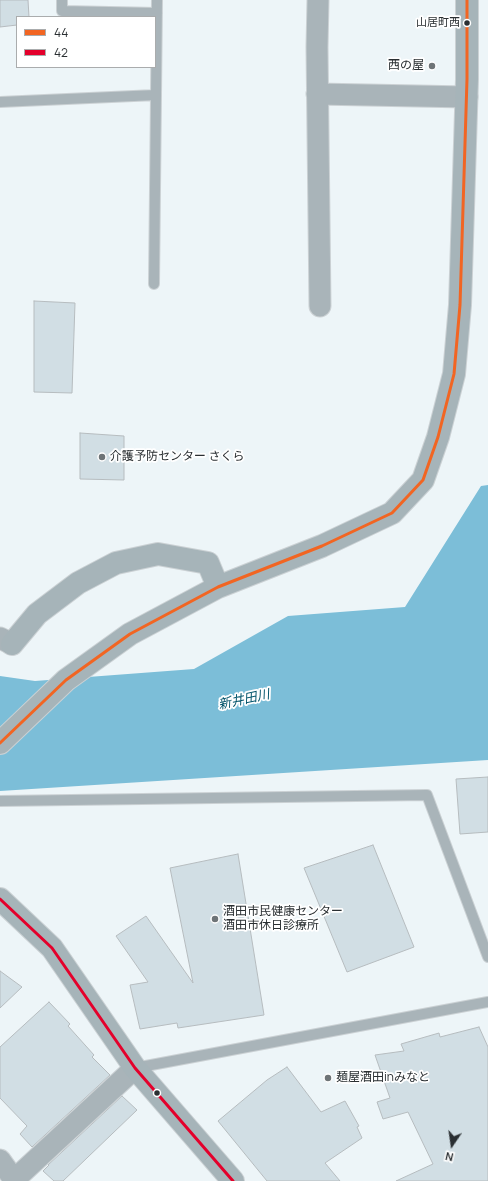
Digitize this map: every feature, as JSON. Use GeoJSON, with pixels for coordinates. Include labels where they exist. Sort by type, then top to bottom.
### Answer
{"type":"FeatureCollection","features":[{"type":"Feature","properties":{"kind":"street"},"geometry":{"type":"LineString","coordinates":[[318,0],[317,94],[320,306]]}},
{"type":"Feature","properties":{"kind":"street"},"geometry":{"type":"LineString","coordinates":[[0,743],[66,680],[130,634],[218,587],[329,543],[392,514],[423,480],[438,437],[454,374],[460,305],[467,97],[467,0]]}},
{"type":"Feature","properties":{"kind":"street"},"geometry":{"type":"LineString","coordinates":[[317,94],[467,97]]}},
{"type":"Feature","properties":{"kind":"street"},"geometry":{"type":"LineString","coordinates":[[6,641],[37,614],[78,583],[116,563],[158,554],[208,563],[218,587]]}},
{"type":"Feature","properties":{"kind":"street"},"geometry":{"type":"LineString","coordinates":[[0,899],[52,948],[135,1068],[233,1181]]}},
{"type":"Feature","properties":{"kind":"street"},"geometry":{"type":"LineString","coordinates":[[0,1160],[13,1180],[135,1068]]}},
{"type":"Feature","properties":{"kind":"lane"},"geometry":{"type":"LineString","coordinates":[[62,0],[62,11],[157,13]]}},
{"type":"Feature","properties":{"kind":"lane"},"geometry":{"type":"LineString","coordinates":[[154,284],[157,0]]}},
{"type":"Feature","properties":{"kind":"lane"},"geometry":{"type":"LineString","coordinates":[[0,102],[156,95]]}},
{"type":"Feature","properties":{"kind":"lane"},"geometry":{"type":"LineString","coordinates":[[0,800],[428,795],[488,957]]}},
{"type":"Feature","properties":{"kind":"lane"},"geometry":{"type":"LineString","coordinates":[[135,1068],[488,1002]]}},
{"type":"Feature","properties":{"kind":"water","name":"新井田川"},"geometry":{"type":"Polygon","coordinates":[[[488,485],[488,760],[0,791],[0,676],[35,681],[194,669],[288,616],[405,607],[481,486],[488,485]]]}},
{"type":"Feature","properties":{"kind":"building"},"geometry":{"type":"Polygon","coordinates":[[[0,0],[28,0],[29,16],[16,16],[16,25],[0,27],[0,0]]]}},
{"type":"Feature","properties":{"kind":"building"},"geometry":{"type":"Polygon","coordinates":[[[34,301],[75,303],[72,393],[34,392],[34,301]]]}},
{"type":"Feature","properties":{"kind":"building","name":"介護予防センター さくら"},"geometry":{"type":"Polygon","coordinates":[[[80,433],[124,436],[124,480],[80,479],[80,433]]]}},
{"type":"Feature","properties":{"kind":"building"},"geometry":{"type":"Polygon","coordinates":[[[488,777],[488,832],[460,834],[456,779],[488,777]]]}},
{"type":"Feature","properties":{"kind":"building"},"geometry":{"type":"Polygon","coordinates":[[[373,845],[414,947],[347,972],[304,868],[373,845]]]}},
{"type":"Feature","properties":{"kind":"building","name":"酒田市民健康センター 酒田市休日診療所"},"geometry":{"type":"Polygon","coordinates":[[[238,854],[264,1015],[178,1028],[177,1023],[140,1029],[130,985],[148,982],[116,936],[146,916],[193,983],[170,868],[238,854]]]}},
{"type":"Feature","properties":{"kind":"building"},"geometry":{"type":"Polygon","coordinates":[[[0,971],[22,987],[0,1008],[0,971]]]}},
{"type":"Feature","properties":{"kind":"building"},"geometry":{"type":"Polygon","coordinates":[[[49,1002],[70,1024],[68,1026],[94,1055],[92,1057],[110,1075],[32,1147],[20,1134],[27,1126],[0,1098],[0,1047],[49,1002]]]}},
{"type":"Feature","properties":{"kind":"building"},"geometry":{"type":"Polygon","coordinates":[[[479,1027],[488,1047],[488,1181],[396,1181],[433,1164],[408,1112],[383,1119],[377,1102],[390,1098],[375,1055],[404,1051],[401,1044],[439,1033],[440,1037],[479,1027]]]}},
{"type":"Feature","properties":{"kind":"building"},"geometry":{"type":"Polygon","coordinates":[[[287,1067],[321,1112],[345,1101],[359,1126],[357,1127],[362,1138],[325,1163],[340,1181],[267,1181],[218,1121],[267,1080],[287,1067]]]}},
{"type":"Feature","properties":{"kind":"building"},"geometry":{"type":"Polygon","coordinates":[[[122,1096],[137,1110],[63,1181],[54,1181],[43,1171],[48,1165],[122,1096]]]}},
{"type":"Feature","properties":{"kind":"transit line","name":"44"},"geometry":{"type":"LineString","coordinates":[[0,743],[66,680],[130,634],[218,587],[322,546],[392,513],[423,480],[438,437],[454,374],[460,305],[467,79],[467,0]]}},
{"type":"Feature","properties":{"kind":"transit line","name":"42"},"geometry":{"type":"LineString","coordinates":[[0,899],[52,948],[135,1068],[233,1181]]}},
{"type":"Feature","properties":{"kind":"place","name":"山居町西"},"geometry":{"type":"Point","coordinates":[467,23]}},
{"type":"Feature","properties":{"kind":"place","name":"西の屋"},"geometry":{"type":"Point","coordinates":[432,66]}},
{"type":"Feature","properties":{"kind":"place","name":"介護予防センター さくら"},"geometry":{"type":"Point","coordinates":[102,457]}},
{"type":"Feature","properties":{"kind":"place","name":"酒田市民健康センター 酒田市休日診療所"},"geometry":{"type":"Point","coordinates":[215,919]}},
{"type":"Feature","properties":{"kind":"place","name":"麺屋酒田inみなと"},"geometry":{"type":"Point","coordinates":[328,1078]}}]}
